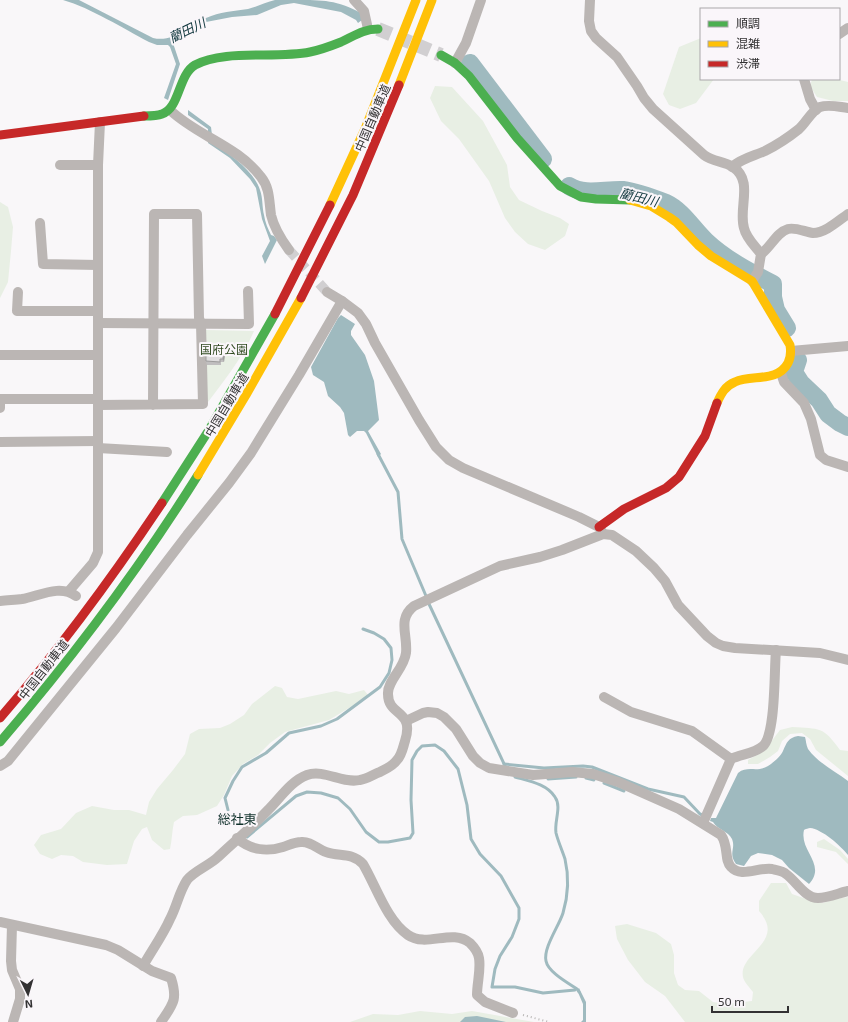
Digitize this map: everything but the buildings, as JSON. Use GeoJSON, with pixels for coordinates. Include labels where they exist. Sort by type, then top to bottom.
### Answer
{"type":"FeatureCollection","features":[{"type":"Feature","properties":{"kind":"main road","name":"中国自動車道"},"geometry":{"type":"LineString","coordinates":[[0,718],[49,660],[134,544],[209,430],[244,371],[318,231],[347,169],[416,0]]}},
{"type":"Feature","properties":{"kind":"main road","name":"中国自動車道"},"geometry":{"type":"LineString","coordinates":[[0,742],[60,671],[143,559],[209,458],[260,373],[328,247],[362,174],[403,76],[432,0]]}},
{"type":"Feature","properties":{"kind":"main road"},"geometry":{"type":"LineString","coordinates":[[0,135],[163,114],[170,110],[180,82],[185,74],[194,66],[225,58],[300,54],[334,45],[344,41],[358,32],[373,29]]}},
{"type":"Feature","properties":{"kind":"main road"},"geometry":{"type":"LineString","coordinates":[[441,55],[455,63],[469,76],[517,138],[549,176],[560,186],[582,197],[631,200],[651,206],[676,222],[711,256],[755,277],[790,345],[790,359],[781,373],[773,377],[748,378],[735,381],[726,388],[720,397],[712,422],[705,436],[673,484],[635,503],[601,530]]}},
{"type":"Feature","properties":{"kind":"street"},"geometry":{"type":"LineString","coordinates":[[354,0],[364,11],[373,29]]}},
{"type":"Feature","properties":{"kind":"street"},"geometry":{"type":"LineString","coordinates":[[455,63],[466,43],[481,0]]}},
{"type":"Feature","properties":{"kind":"street"},"geometry":{"type":"LineString","coordinates":[[590,0],[589,21],[591,31],[621,63],[653,109],[709,159],[732,167],[740,174],[744,183],[745,192],[742,221],[744,229],[748,238],[761,254]]}},
{"type":"Feature","properties":{"kind":"street"},"geometry":{"type":"LineString","coordinates":[[804,80],[810,99],[816,110]]}},
{"type":"Feature","properties":{"kind":"street"},"geometry":{"type":"LineString","coordinates":[[732,167],[738,162],[765,151],[785,139],[800,128],[816,110],[827,106],[848,108]]}},
{"type":"Feature","properties":{"kind":"street"},"geometry":{"type":"LineString","coordinates":[[170,110],[241,157],[253,167],[267,186],[272,216],[277,232],[289,250]]}},
{"type":"Feature","properties":{"kind":"street"},"geometry":{"type":"LineString","coordinates":[[0,601],[22,599],[55,591],[72,594],[93,563],[98,552],[98,165],[100,122]]}},
{"type":"Feature","properties":{"kind":"street"},"geometry":{"type":"LineString","coordinates":[[60,165],[98,165]]}},
{"type":"Feature","properties":{"kind":"street"},"geometry":{"type":"LineString","coordinates":[[0,408],[0,399],[153,405],[203,404],[201,324],[199,318],[197,214],[154,214],[153,405]]}},
{"type":"Feature","properties":{"kind":"street"},"geometry":{"type":"LineString","coordinates":[[755,277],[761,254],[767,250],[781,233],[788,230],[797,229],[813,233],[823,231],[848,214]]}},
{"type":"Feature","properties":{"kind":"street"},"geometry":{"type":"LineString","coordinates":[[40,222],[44,264],[98,265]]}},
{"type":"Feature","properties":{"kind":"street"},"geometry":{"type":"LineString","coordinates":[[98,323],[249,324],[248,291]]}},
{"type":"Feature","properties":{"kind":"street"},"geometry":{"type":"LineString","coordinates":[[18,292],[17,311],[98,311]]}},
{"type":"Feature","properties":{"kind":"street"},"geometry":{"type":"LineString","coordinates":[[326,292],[342,301],[358,313],[366,324],[418,420],[436,447],[449,460],[463,468],[559,508],[618,539],[654,568],[665,581],[678,605],[685,614],[716,643],[735,648],[820,653],[848,660]]}},
{"type":"Feature","properties":{"kind":"street"},"geometry":{"type":"LineString","coordinates":[[0,766],[8,761],[113,625],[147,590],[187,534],[229,483],[251,453],[342,301]]}},
{"type":"Feature","properties":{"kind":"street"},"geometry":{"type":"LineString","coordinates":[[791,351],[848,346]]}},
{"type":"Feature","properties":{"kind":"street"},"geometry":{"type":"LineString","coordinates":[[0,355],[98,355]]}},
{"type":"Feature","properties":{"kind":"street"},"geometry":{"type":"LineString","coordinates":[[781,373],[784,382],[804,403],[811,420],[820,455],[826,460],[848,467]]}},
{"type":"Feature","properties":{"kind":"street"},"geometry":{"type":"LineString","coordinates":[[0,442],[98,445],[167,452]]}},
{"type":"Feature","properties":{"kind":"street"},"geometry":{"type":"LineString","coordinates":[[143,966],[165,930],[173,914],[180,893],[188,879],[216,858],[268,810],[295,782],[307,775],[318,774],[350,780],[360,780],[388,768],[397,762],[401,755],[408,728],[406,721],[392,707],[389,701],[388,688],[401,668],[406,653],[404,626],[408,611],[414,606],[500,566],[547,555],[601,530]]}},
{"type":"Feature","properties":{"kind":"street"},"geometry":{"type":"LineString","coordinates":[[703,823],[731,759],[762,747],[767,741],[771,726],[776,650]]}},
{"type":"Feature","properties":{"kind":"street"},"geometry":{"type":"LineString","coordinates":[[604,697],[631,712],[692,731],[731,759]]}},
{"type":"Feature","properties":{"kind":"street"},"geometry":{"type":"LineString","coordinates":[[406,721],[423,713],[437,713],[444,717],[456,730],[473,756],[480,763],[489,768],[533,775],[572,772],[593,774],[618,782],[670,805],[722,835],[725,840],[728,862],[731,868],[738,872],[762,868],[786,873],[811,896],[818,898],[848,891]]}},
{"type":"Feature","properties":{"kind":"street"},"geometry":{"type":"LineString","coordinates":[[237,838],[243,844],[256,849],[268,850],[283,847],[296,842],[309,842],[326,852],[347,855],[358,859],[366,868],[377,891],[398,927],[409,936],[418,940],[448,937],[459,937],[467,940],[475,948],[479,957],[480,965],[477,995],[485,1002],[513,1013]]}},
{"type":"Feature","properties":{"kind":"street"},"geometry":{"type":"LineString","coordinates":[[0,922],[106,945],[118,950],[152,971],[172,978],[175,990],[174,1001],[161,1022]]}},
{"type":"Feature","properties":{"kind":"street"},"geometry":{"type":"LineString","coordinates":[[12,925],[10,961],[20,989],[20,999],[13,1022]]}},
{"type":"Feature","properties":{"kind":"path"},"geometry":{"type":"LineString","coordinates":[[513,1013],[549,1022]]}},
{"type":"Feature","properties":{"kind":"green space"},"geometry":{"type":"Polygon","coordinates":[[[700,38],[700,80],[713,80],[696,103],[680,109],[669,105],[663,94],[679,47],[700,38]]]}},
{"type":"Feature","properties":{"kind":"green space"},"geometry":{"type":"Polygon","coordinates":[[[812,80],[840,80],[848,82],[848,101],[833,101],[817,97],[810,86],[812,80]]]}},
{"type":"Feature","properties":{"kind":"green space"},"geometry":{"type":"Polygon","coordinates":[[[435,86],[452,87],[483,121],[507,165],[510,187],[519,200],[560,218],[569,224],[565,236],[545,250],[528,244],[515,232],[505,218],[489,181],[459,139],[441,121],[430,98],[435,86]]]}},
{"type":"Feature","properties":{"kind":"green space"},"geometry":{"type":"Polygon","coordinates":[[[0,202],[8,207],[13,227],[8,282],[0,298],[0,202]]]}},
{"type":"Feature","properties":{"kind":"green space","name":"国府公園"},"geometry":{"type":"Polygon","coordinates":[[[206,330],[254,331],[238,361],[205,406],[206,330]]]}},
{"type":"Feature","properties":{"kind":"green space"},"geometry":{"type":"Polygon","coordinates":[[[275,686],[282,688],[287,697],[298,699],[336,691],[349,694],[364,690],[368,695],[329,720],[285,732],[270,743],[258,755],[243,764],[232,776],[224,795],[217,806],[197,815],[183,816],[174,822],[170,849],[164,850],[152,840],[147,827],[142,829],[134,841],[127,864],[107,865],[83,862],[73,856],[61,855],[52,859],[40,854],[34,845],[41,835],[61,829],[76,813],[92,806],[114,810],[129,810],[146,815],[149,802],[157,789],[185,754],[190,734],[199,729],[220,728],[230,724],[244,715],[252,704],[275,686]]]}},
{"type":"Feature","properties":{"kind":"green space"},"geometry":{"type":"Polygon","coordinates":[[[792,727],[820,730],[834,742],[840,750],[848,751],[848,776],[816,750],[810,739],[802,733],[790,734],[782,741],[778,751],[770,757],[758,764],[748,764],[748,760],[764,751],[780,730],[792,727]]]}},
{"type":"Feature","properties":{"kind":"green space"},"geometry":{"type":"Polygon","coordinates":[[[824,839],[840,850],[848,859],[848,864],[836,852],[817,847],[817,842],[824,839]]]}},
{"type":"Feature","properties":{"kind":"green space"},"geometry":{"type":"Polygon","coordinates":[[[771,883],[786,883],[792,894],[823,903],[848,897],[848,1022],[685,1022],[665,996],[645,982],[628,960],[617,939],[615,926],[627,924],[656,933],[671,944],[674,955],[674,973],[678,985],[685,990],[699,991],[713,1002],[726,1004],[752,1001],[753,992],[743,977],[743,969],[747,961],[760,947],[768,931],[766,922],[759,911],[759,901],[771,883]]]}},
{"type":"Feature","properties":{"kind":"green space"},"geometry":{"type":"Polygon","coordinates":[[[420,1011],[452,1014],[472,1011],[534,1022],[350,1022],[373,1014],[398,1015],[420,1011]]]}},
{"type":"Feature","properties":{"kind":"water"},"geometry":{"type":"Polygon","coordinates":[[[63,0],[79,0],[153,38],[161,39],[175,36],[211,16],[248,9],[275,0],[314,0],[337,3],[345,5],[361,13],[362,20],[358,23],[356,20],[341,12],[294,3],[281,5],[257,15],[232,17],[206,22],[173,43],[180,64],[168,100],[164,98],[176,64],[168,45],[157,45],[149,42],[96,13],[63,0]]]}},
{"type":"Feature","properties":{"kind":"water"},"geometry":{"type":"Polygon","coordinates":[[[188,110],[211,127],[213,143],[247,169],[257,183],[261,193],[265,220],[271,235],[277,240],[265,264],[262,256],[270,241],[262,219],[256,188],[250,179],[230,158],[208,143],[208,129],[188,115],[188,110]]]}},
{"type":"Feature","properties":{"kind":"water"},"geometry":{"type":"Polygon","coordinates":[[[341,315],[355,324],[351,331],[351,335],[365,355],[374,381],[379,420],[368,431],[381,454],[378,457],[364,431],[357,431],[350,437],[348,435],[344,413],[328,396],[324,382],[313,375],[311,367],[341,315]]]}},
{"type":"Feature","properties":{"kind":"water"},"geometry":{"type":"Polygon","coordinates":[[[798,736],[805,737],[808,749],[812,754],[848,781],[848,855],[841,847],[820,831],[810,828],[804,830],[805,844],[814,864],[815,870],[814,877],[809,884],[789,868],[782,860],[772,855],[758,853],[751,856],[744,866],[736,864],[732,854],[732,839],[728,834],[710,821],[711,818],[716,818],[738,773],[745,770],[760,769],[768,766],[781,755],[788,741],[798,736]]]}},
{"type":"Feature","properties":{"kind":"water"},"geometry":{"type":"Polygon","coordinates":[[[579,988],[586,1002],[586,1022],[581,1022],[583,1020],[583,1004],[577,990],[579,988]]]}},
{"type":"Feature","properties":{"kind":"water"},"geometry":{"type":"Polygon","coordinates":[[[477,1016],[506,1022],[460,1022],[465,1017],[477,1016]]]}},
{"type":"Feature","properties":{"kind":"waterway","name":"藺田川"},"geometry":{"type":"LineString","coordinates":[[470,63],[543,159]]}},
{"type":"Feature","properties":{"kind":"waterway","name":"藺田川"},"geometry":{"type":"LineString","coordinates":[[569,186],[582,191],[623,190],[650,197],[672,206],[683,215],[713,248],[747,270],[773,284],[773,297],[776,310],[787,328]]}},
{"type":"Feature","properties":{"kind":"waterway","name":"藺田川"},"geometry":{"type":"LineString","coordinates":[[798,360],[794,372],[801,383],[819,400],[828,414],[848,427]]}},
{"type":"Feature","properties":{"kind":"waterway"},"geometry":{"type":"LineString","coordinates":[[378,454],[398,492],[402,539],[426,596]]}},
{"type":"Feature","properties":{"kind":"waterway"},"geometry":{"type":"LineString","coordinates":[[429,604],[506,768]]}},
{"type":"Feature","properties":{"kind":"waterway"},"geometry":{"type":"LineString","coordinates":[[228,810],[225,798],[242,767],[266,753],[289,733],[321,726],[337,719],[380,687],[389,673],[392,660],[391,648],[384,639],[363,629]]}},
{"type":"Feature","properties":{"kind":"waterway"},"geometry":{"type":"LineString","coordinates":[[247,837],[296,796],[307,792],[321,793],[338,798],[350,809],[366,832],[379,842],[410,838],[413,833],[411,800],[412,760],[422,746],[435,745],[444,751],[458,769],[467,805],[471,839],[480,854],[501,876],[519,908],[519,919],[512,937],[500,956],[495,969],[492,987],[515,987],[543,993],[575,990]]}},
{"type":"Feature","properties":{"kind":"waterway"},"geometry":{"type":"LineString","coordinates":[[504,764],[544,768],[592,767],[648,789],[684,797],[700,814],[705,816]]}},
{"type":"Feature","properties":{"kind":"waterway"},"geometry":{"type":"LineString","coordinates":[[515,777],[543,786],[552,793],[557,801],[558,810],[556,833],[565,859],[567,886],[563,913],[549,944],[546,961],[554,973],[579,992]]}},
{"type":"Feature","properties":{"kind":"waterway"},"geometry":{"type":"LineString","coordinates":[[548,779],[576,777]]}},
{"type":"Feature","properties":{"kind":"waterway"},"geometry":{"type":"LineString","coordinates":[[586,778],[594,780]]}},
{"type":"Feature","properties":{"kind":"waterway"},"geometry":{"type":"LineString","coordinates":[[604,783],[624,791]]}},
{"type":"Feature","properties":{"kind":"tunnel"},"geometry":{"type":"LineString","coordinates":[[378,29],[441,55]]}},
{"type":"Feature","properties":{"kind":"tunnel"},"geometry":{"type":"LineString","coordinates":[[289,250],[327,292]]}},
{"type":"Feature","properties":{"kind":"traffic: fast"},"geometry":{"type":"LineString","coordinates":[[144,116],[158,115],[168,111],[189,70],[195,65],[207,60],[220,57],[282,55],[310,52],[322,49],[363,32],[378,29]]}},
{"type":"Feature","properties":{"kind":"traffic: fast"},"geometry":{"type":"LineString","coordinates":[[441,55],[455,63],[469,76],[517,138],[560,186],[581,197],[630,200]]}},
{"type":"Feature","properties":{"kind":"traffic: fast"},"geometry":{"type":"LineString","coordinates":[[162,503],[209,430],[275,314]]}},
{"type":"Feature","properties":{"kind":"traffic: fast"},"geometry":{"type":"LineString","coordinates":[[0,742],[53,678],[104,612],[176,510],[198,475]]}},
{"type":"Feature","properties":{"kind":"traffic: slow"},"geometry":{"type":"LineString","coordinates":[[330,205],[365,129],[416,0]]}},
{"type":"Feature","properties":{"kind":"traffic: slow"},"geometry":{"type":"LineString","coordinates":[[399,85],[432,0]]}},
{"type":"Feature","properties":{"kind":"traffic: slow"},"geometry":{"type":"LineString","coordinates":[[630,200],[651,206],[669,217],[711,256],[752,281],[790,345],[790,358],[783,369],[771,376],[749,378],[735,382],[724,391],[717,403]]}},
{"type":"Feature","properties":{"kind":"traffic: slow"},"geometry":{"type":"LineString","coordinates":[[198,475],[246,395],[301,298]]}},
{"type":"Feature","properties":{"kind":"traffic: jam"},"geometry":{"type":"LineString","coordinates":[[301,298],[353,195],[399,85]]}},
{"type":"Feature","properties":{"kind":"traffic: jam"},"geometry":{"type":"LineString","coordinates":[[0,135],[144,116]]}},
{"type":"Feature","properties":{"kind":"traffic: jam"},"geometry":{"type":"LineString","coordinates":[[275,314],[330,205]]}},
{"type":"Feature","properties":{"kind":"traffic: jam"},"geometry":{"type":"LineString","coordinates":[[599,527],[624,509],[666,488],[679,477],[705,436],[717,403]]}},
{"type":"Feature","properties":{"kind":"traffic: jam"},"geometry":{"type":"LineString","coordinates":[[0,718],[84,613],[124,559],[162,503]]}},
{"type":"Feature","properties":{"kind":"district","name":"総社東"},"geometry":{"type":"Point","coordinates":[237,819]}}]}
